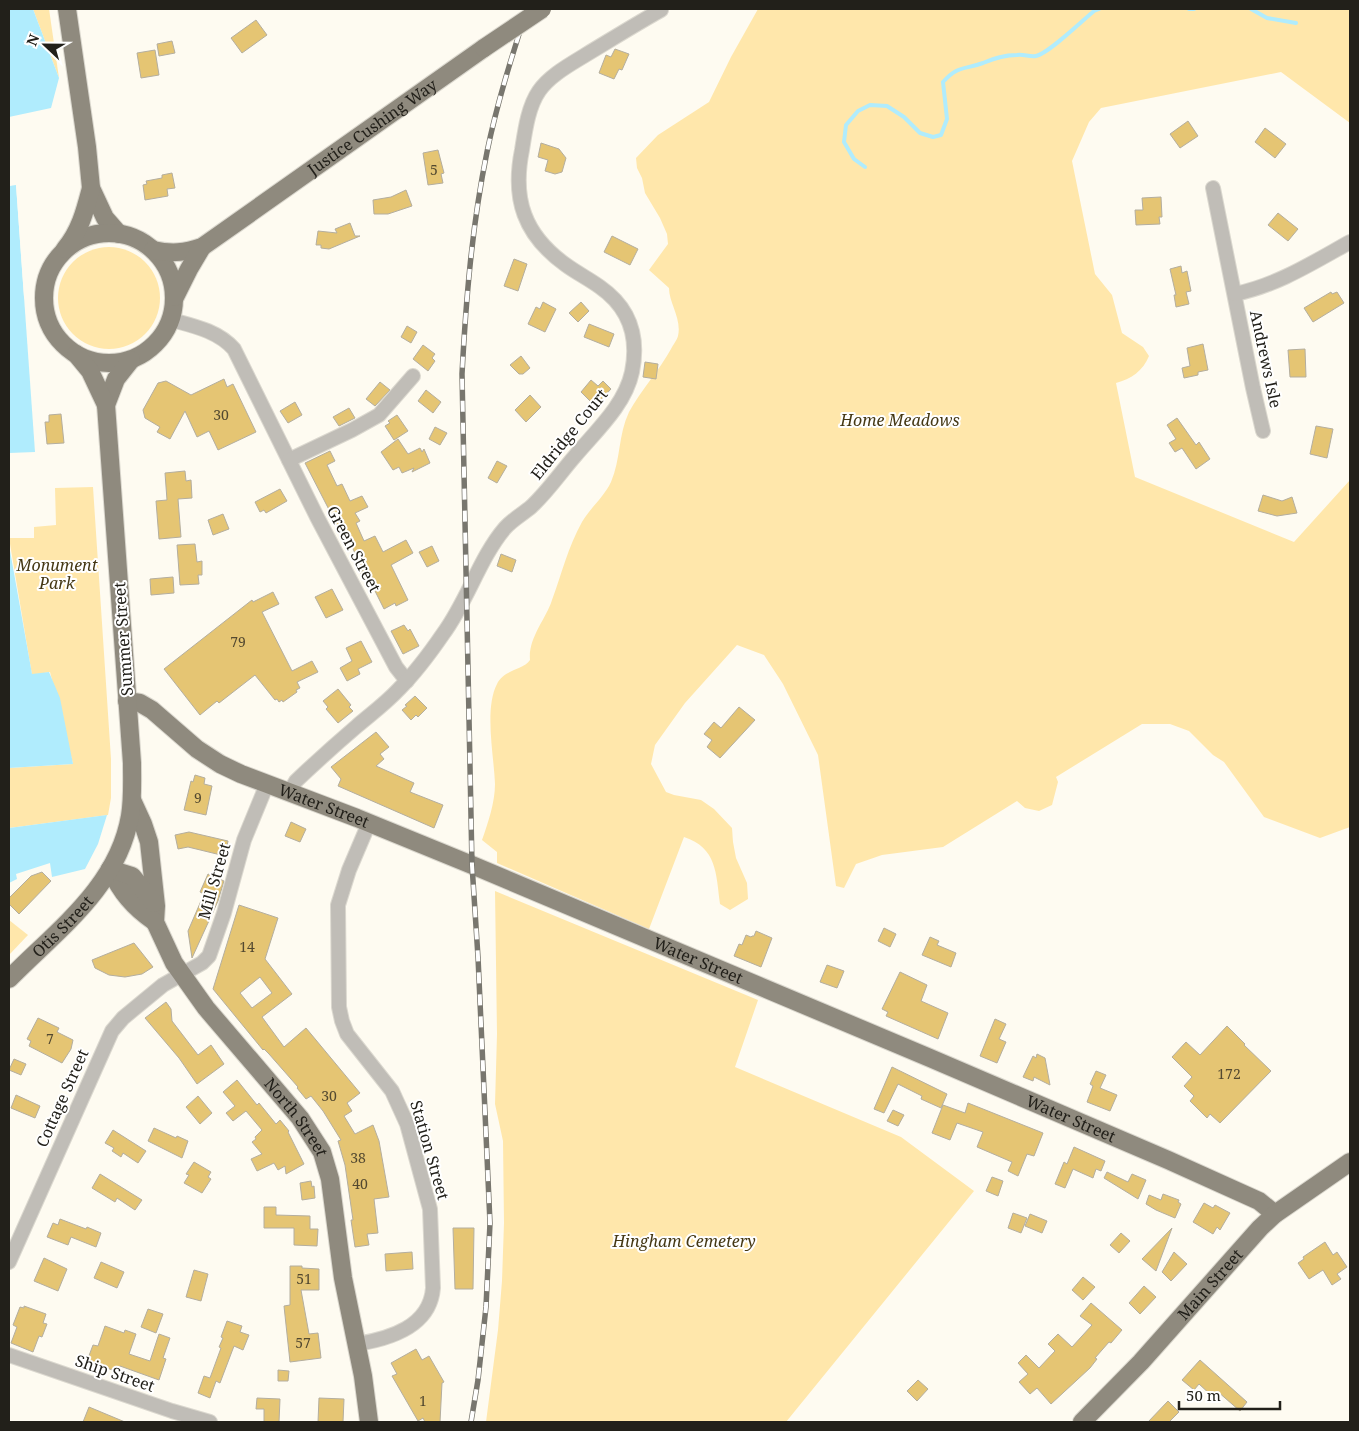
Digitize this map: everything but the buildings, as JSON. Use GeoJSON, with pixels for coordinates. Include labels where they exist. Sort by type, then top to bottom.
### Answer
{"type":"FeatureCollection","features":[{"type":"Feature","properties":{"kind":"main road"},"geometry":{"type":"LineString","coordinates":[[67,9],[86,139],[91,188],[105,218],[119,234]]}},
{"type":"Feature","properties":{"kind":"main road","name":"Justice Cushing Way"},"geometry":{"type":"LineString","coordinates":[[153,250],[177,253],[202,247],[542,9]]}},
{"type":"Feature","properties":{"kind":"main road"},"geometry":{"type":"LineString","coordinates":[[65,249],[84,240],[119,234],[137,239],[153,250],[167,271],[175,296],[172,320],[150,350],[131,360],[118,362],[97,360],[76,354],[66,347],[53,332],[45,312],[44,298],[50,271],[65,249],[75,237],[91,188]]}},
{"type":"Feature","properties":{"kind":"main road","name":"Justice Cushing Way"},"geometry":{"type":"LineString","coordinates":[[175,296],[188,269],[202,247]]}},
{"type":"Feature","properties":{"kind":"main road","name":"Summer Street"},"geometry":{"type":"LineString","coordinates":[[76,354],[90,371],[106,405],[128,701],[132,800],[127,830],[110,869]]}},
{"type":"Feature","properties":{"kind":"main road","name":"Summer Street"},"geometry":{"type":"LineString","coordinates":[[106,405],[116,379],[131,360]]}},
{"type":"Feature","properties":{"kind":"main road","name":"Water Street"},"geometry":{"type":"LineString","coordinates":[[128,701],[140,703],[155,712],[188,742],[207,756],[229,768],[368,823],[921,1054],[1259,1201],[1275,1214]]}},
{"type":"Feature","properties":{"kind":"main road"},"geometry":{"type":"LineString","coordinates":[[110,869],[120,889],[145,916],[155,914],[149,842],[132,800]]}},
{"type":"Feature","properties":{"kind":"main road","name":"Otis Street"},"geometry":{"type":"LineString","coordinates":[[9,979],[87,902],[110,869]]}},
{"type":"Feature","properties":{"kind":"main road","name":"North Street"},"geometry":{"type":"LineString","coordinates":[[155,914],[163,941],[181,975],[206,1008],[300,1118],[322,1152],[330,1179],[340,1263],[363,1376],[369,1422]]}},
{"type":"Feature","properties":{"kind":"main road","name":"Main Street"},"geometry":{"type":"LineString","coordinates":[[1082,1422],[1141,1362],[1260,1228],[1275,1214],[1350,1162]]}},
{"type":"Feature","properties":{"kind":"street","name":"Eldridge Court"},"geometry":{"type":"LineString","coordinates":[[406,681],[454,618],[499,536],[510,522],[527,510],[542,495],[614,409],[629,382],[634,352],[630,322],[612,296],[566,266],[539,240],[523,212],[519,195],[519,170],[528,123],[535,98],[540,89],[569,65],[629,27],[661,10]]}},
{"type":"Feature","properties":{"kind":"street","name":"Andrews Isle"},"geometry":{"type":"LineString","coordinates":[[1213,188],[1263,431]]}},
{"type":"Feature","properties":{"kind":"street","name":"Andrews Isle"},"geometry":{"type":"LineString","coordinates":[[1235,294],[1258,289],[1277,282],[1350,242]]}},
{"type":"Feature","properties":{"kind":"street","name":"Green Street"},"geometry":{"type":"LineString","coordinates":[[172,320],[211,332],[226,341],[234,349],[396,667],[406,681]]}},
{"type":"Feature","properties":{"kind":"street"},"geometry":{"type":"LineString","coordinates":[[289,460],[375,418],[383,412],[413,376]]}},
{"type":"Feature","properties":{"kind":"street"},"geometry":{"type":"LineString","coordinates":[[289,792],[296,781],[406,681]]}},
{"type":"Feature","properties":{"kind":"street","name":"Mill Street"},"geometry":{"type":"LineString","coordinates":[[181,975],[202,963],[212,951],[244,840],[267,784]]}},
{"type":"Feature","properties":{"kind":"street","name":"Station Street"},"geometry":{"type":"LineString","coordinates":[[356,1344],[388,1337],[414,1324],[427,1308],[433,1288],[430,1209],[407,1124],[392,1091],[347,1034],[339,1006],[338,905],[349,870],[368,823]]}},
{"type":"Feature","properties":{"kind":"street","name":"Cottage Street"},"geometry":{"type":"LineString","coordinates":[[9,1262],[112,1031],[124,1018],[163,985],[181,975]]}},
{"type":"Feature","properties":{"kind":"street","name":"Ship Street"},"geometry":{"type":"LineString","coordinates":[[9,1355],[172,1411],[210,1422]]}},
{"type":"Feature","properties":{"kind":"green space"},"geometry":{"type":"Polygon","coordinates":[[[33,9],[49,9],[59,78],[33,9]]]}},
{"type":"Feature","properties":{"kind":"green space","name":"Home Meadows"},"geometry":{"type":"Polygon","coordinates":[[[758,9],[1350,9],[1350,123],[1281,72],[1101,108],[1089,122],[1072,161],[1095,274],[1112,295],[1122,333],[1143,347],[1149,356],[1136,374],[1116,383],[1135,477],[1294,542],[1350,480],[1350,827],[1320,838],[1264,817],[1224,762],[1213,755],[1189,731],[1170,724],[1142,724],[1056,777],[1058,782],[1052,805],[1039,811],[1025,808],[1017,801],[943,847],[882,855],[856,864],[844,888],[836,886],[818,755],[783,684],[764,655],[737,645],[685,703],[655,745],[651,764],[666,792],[701,800],[714,809],[732,828],[736,858],[747,883],[748,899],[730,910],[720,904],[716,872],[709,855],[695,842],[684,837],[649,929],[497,863],[497,852],[482,840],[491,812],[495,791],[490,719],[493,694],[497,684],[504,675],[527,664],[530,660],[534,636],[549,607],[577,531],[611,482],[625,421],[629,412],[678,336],[677,317],[669,288],[649,270],[668,244],[667,234],[645,193],[642,178],[637,168],[636,158],[658,135],[709,102],[731,57],[758,9]]]}},
{"type":"Feature","properties":{"kind":"green space"},"geometry":{"type":"Polygon","coordinates":[[[109,247],[129,251],[145,262],[156,278],[160,298],[156,318],[145,334],[129,345],[109,349],[89,345],[73,334],[62,318],[58,298],[62,278],[73,262],[89,251],[109,247]]]}},
{"type":"Feature","properties":{"kind":"green space","name":"Monument Park"},"geometry":{"type":"Polygon","coordinates":[[[93,487],[111,759],[111,798],[108,815],[9,828],[9,768],[73,764],[50,672],[32,675],[9,538],[34,538],[34,527],[56,525],[55,488],[93,487]]]}},
{"type":"Feature","properties":{"kind":"green space","name":"Hingham Cemetery"},"geometry":{"type":"Polygon","coordinates":[[[495,891],[758,1000],[735,1067],[901,1137],[974,1191],[786,1422],[486,1422],[498,1330],[504,1223],[503,1141],[495,1104],[497,1034],[495,891]]]}},
{"type":"Feature","properties":{"kind":"green space"},"geometry":{"type":"Polygon","coordinates":[[[9,920],[28,935],[9,955],[9,920]]]}},
{"type":"Feature","properties":{"kind":"water"},"geometry":{"type":"Polygon","coordinates":[[[9,9],[33,9],[59,78],[51,108],[9,117],[9,9]]]}},
{"type":"Feature","properties":{"kind":"water"},"geometry":{"type":"Polygon","coordinates":[[[16,184],[35,452],[9,453],[9,186],[16,184]]]}},
{"type":"Feature","properties":{"kind":"water"},"geometry":{"type":"Polygon","coordinates":[[[9,545],[32,674],[49,672],[60,698],[73,764],[9,768],[9,545]]]}},
{"type":"Feature","properties":{"kind":"water"},"geometry":{"type":"Polygon","coordinates":[[[107,815],[98,844],[85,869],[52,877],[50,863],[16,874],[17,879],[9,883],[9,828],[107,815]]]}},
{"type":"Feature","properties":{"kind":"pier"},"geometry":{"type":"Polygon","coordinates":[[[16,182],[19,184],[26,297],[24,297],[16,185],[9,186],[9,184],[16,182]]]}},
{"type":"Feature","properties":{"kind":"waterway"},"geometry":{"type":"LineString","coordinates":[[865,167],[854,159],[844,142],[846,125],[858,111],[870,105],[887,106],[904,117],[920,133],[933,137],[941,135],[947,119],[943,82],[953,73],[957,70],[1004,56],[1036,56],[1041,54],[1099,9]]}},
{"type":"Feature","properties":{"kind":"waterway"},"geometry":{"type":"LineString","coordinates":[[1189,9],[1194,9]]}},
{"type":"Feature","properties":{"kind":"waterway"},"geometry":{"type":"LineString","coordinates":[[1251,9],[1267,18],[1296,23]]}},
{"type":"Feature","properties":{"kind":"railway"},"geometry":{"type":"LineString","coordinates":[[471,1422],[478,1380],[486,1307],[490,1223],[472,865],[462,374],[470,262],[477,207],[500,98],[527,9]]}}]}
